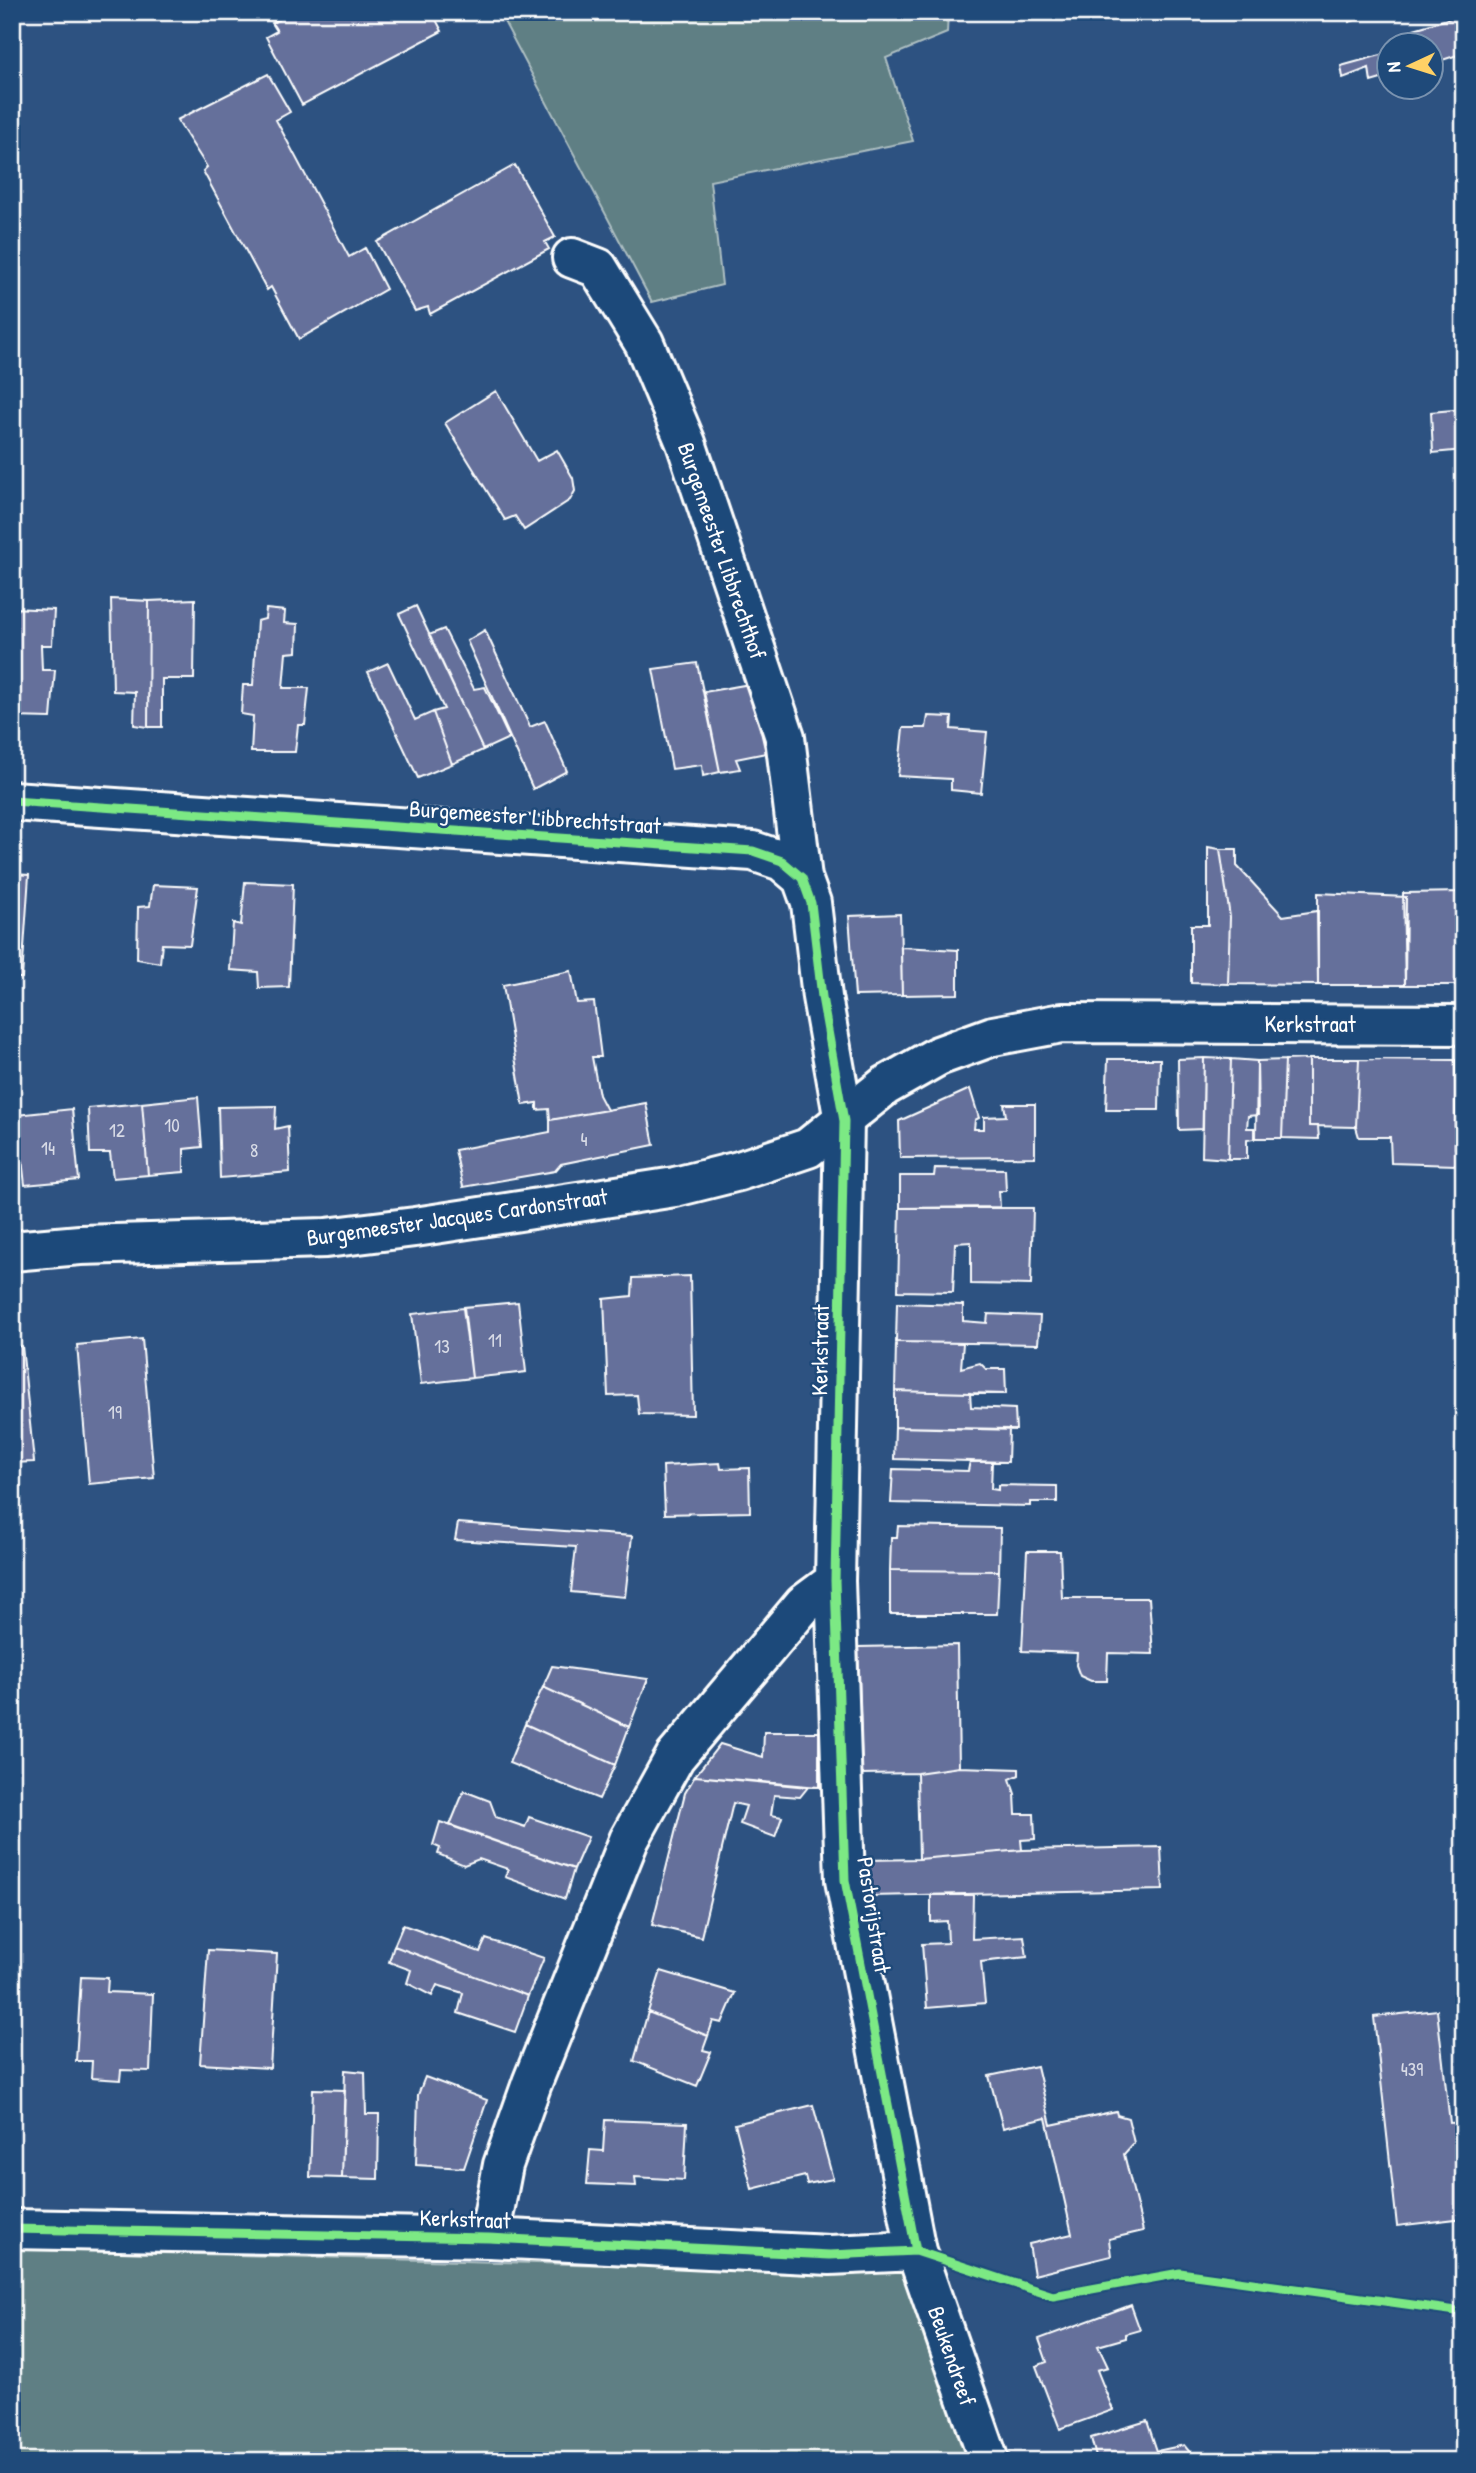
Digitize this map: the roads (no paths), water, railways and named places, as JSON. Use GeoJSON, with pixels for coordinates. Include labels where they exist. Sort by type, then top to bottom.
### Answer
{"type":"FeatureCollection","features":[{"type":"Feature","properties":{"kind":"street","name":"Burgemeester Libbrechthof"},"geometry":{"type":"LineString","coordinates":[[572,258],[598,268],[644,343],[686,443],[785,737],[802,878]]}},
{"type":"Feature","properties":{"kind":"street","name":"Burgemeester Libbrechtstraat"},"geometry":{"type":"LineString","coordinates":[[12,801],[753,851],[782,861],[802,878]]}},
{"type":"Feature","properties":{"kind":"street"},"geometry":{"type":"LineString","coordinates":[[802,878],[811,903],[822,997],[844,1121]]}},
{"type":"Feature","properties":{"kind":"street","name":"Kerkstraat"},"geometry":{"type":"LineString","coordinates":[[489,2238],[503,2165],[527,2095],[629,1840],[675,1757],[804,1604],[835,1581],[844,1121],[885,1086],[938,1056],[993,1036],[1062,1023],[1464,1025]]}},
{"type":"Feature","properties":{"kind":"street","name":"Burgemeester Jacques Cardonstraat"},"geometry":{"type":"LineString","coordinates":[[12,1251],[80,1245],[326,1238],[676,1187],[738,1171],[808,1148],[844,1121]]}},
{"type":"Feature","properties":{"kind":"street","name":"Pastorijstraat"},"geometry":{"type":"LineString","coordinates":[[835,1581],[845,1880],[916,2251]]}},
{"type":"Feature","properties":{"kind":"street","name":"Kerkstraat"},"geometry":{"type":"LineString","coordinates":[[12,2229],[489,2238],[831,2255],[916,2251]]}},
{"type":"Feature","properties":{"kind":"street","name":"Beukendreef"},"geometry":{"type":"LineString","coordinates":[[916,2251],[989,2461]]}}]}
